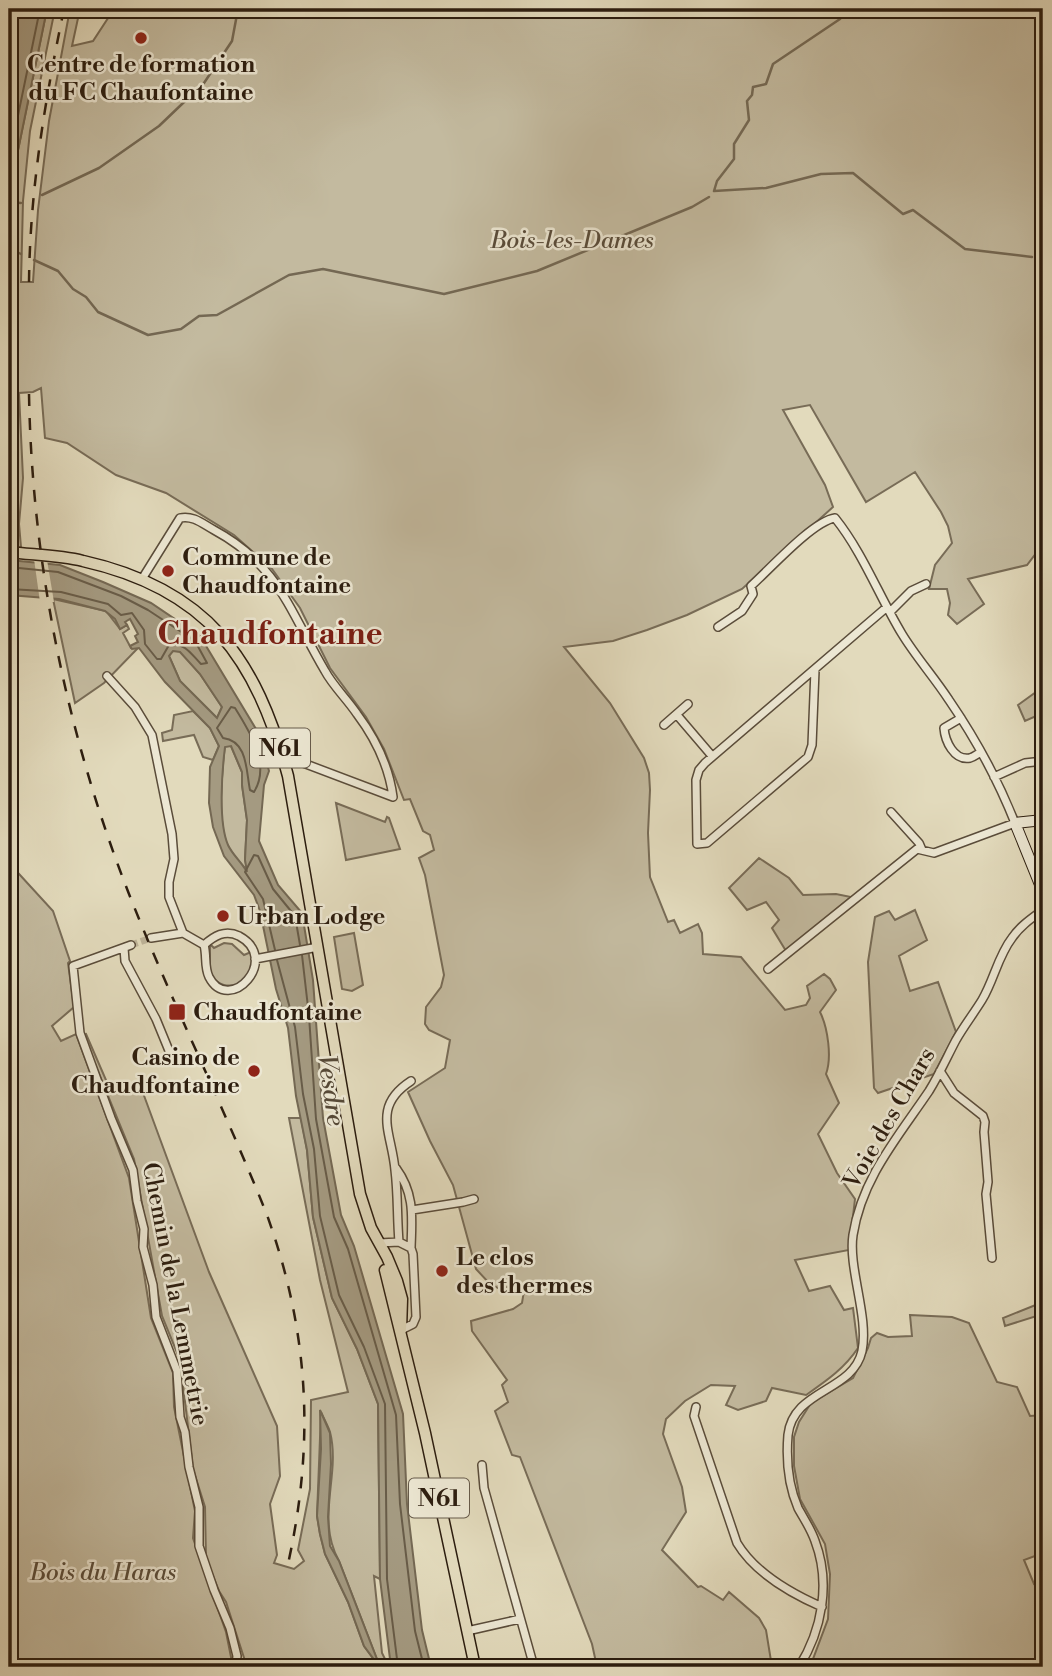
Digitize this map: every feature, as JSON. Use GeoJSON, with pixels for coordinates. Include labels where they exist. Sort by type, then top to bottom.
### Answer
{"type":"FeatureCollection","features":[{"type":"Feature","properties":{"kind":"main road","name":"N61"},"geometry":{"type":"LineString","coordinates":[[9,552],[84,561],[142,579],[199,613],[234,651],[269,713],[292,800],[312,948],[359,1194],[402,1299],[401,1330],[475,1667]]}},
{"type":"Feature","properties":{"kind":"street"},"geometry":{"type":"LineString","coordinates":[[142,579],[180,517],[189,516],[231,539],[264,568],[295,613],[325,673],[360,717],[384,759],[393,797],[282,755]]}},
{"type":"Feature","properties":{"kind":"street"},"geometry":{"type":"LineString","coordinates":[[718,628],[742,611],[753,594],[751,586],[810,531],[826,519],[835,518],[846,531],[904,636],[981,752],[1015,823],[1043,892]]}},
{"type":"Feature","properties":{"kind":"street"},"geometry":{"type":"LineString","coordinates":[[815,670],[811,753],[707,843],[699,845],[695,836],[696,780],[699,770],[712,756],[888,609],[911,591],[926,584]]}},
{"type":"Feature","properties":{"kind":"street"},"geometry":{"type":"LineString","coordinates":[[107,676],[135,707],[152,735],[172,834],[174,859],[169,897],[183,933]]}},
{"type":"Feature","properties":{"kind":"street"},"geometry":{"type":"LineString","coordinates":[[664,725],[688,704]]}},
{"type":"Feature","properties":{"kind":"street"},"geometry":{"type":"LineString","coordinates":[[677,715],[712,756]]}},
{"type":"Feature","properties":{"kind":"street"},"geometry":{"type":"LineString","coordinates":[[961,719],[944,728],[949,746],[959,757],[970,758],[981,752]]}},
{"type":"Feature","properties":{"kind":"street"},"geometry":{"type":"LineString","coordinates":[[993,776],[1025,763],[1043,761]]}},
{"type":"Feature","properties":{"kind":"street"},"geometry":{"type":"LineString","coordinates":[[891,812],[907,828],[922,850]]}},
{"type":"Feature","properties":{"kind":"street"},"geometry":{"type":"LineString","coordinates":[[768,969],[917,849],[934,853],[1015,823],[1043,820]]}},
{"type":"Feature","properties":{"kind":"street","name":"Voie des Chars"},"geometry":{"type":"LineString","coordinates":[[799,1667],[819,1625],[822,1575],[817,1544],[797,1506],[787,1466],[790,1423],[798,1409],[811,1398],[840,1381],[862,1351],[853,1238],[859,1208],[870,1178],[940,1071],[992,982],[1010,939],[1019,928],[1043,910]]}},
{"type":"Feature","properties":{"kind":"street"},"geometry":{"type":"LineString","coordinates":[[150,937],[183,933],[204,944]]}},
{"type":"Feature","properties":{"kind":"street"},"geometry":{"type":"LineString","coordinates":[[219,934],[234,934],[247,942],[255,959],[252,975],[246,983],[238,988],[226,989],[215,984],[208,975],[204,944],[219,934]]}},
{"type":"Feature","properties":{"kind":"street","name":"Chemin de la Lemmetrie"},"geometry":{"type":"LineString","coordinates":[[172,1058],[156,1018],[125,961],[127,946],[73,966],[80,1033],[133,1170],[156,1317],[177,1371],[180,1417],[199,1507],[199,1546],[230,1628],[237,1656],[236,1667]]}},
{"type":"Feature","properties":{"kind":"street"},"geometry":{"type":"LineString","coordinates":[[255,959],[312,948]]}},
{"type":"Feature","properties":{"kind":"street"},"geometry":{"type":"LineString","coordinates":[[940,1071],[954,1093],[983,1116],[985,1122],[986,1202],[992,1258]]}},
{"type":"Feature","properties":{"kind":"street"},"geometry":{"type":"LineString","coordinates":[[399,1242],[395,1167],[386,1120],[393,1095],[411,1081]]}},
{"type":"Feature","properties":{"kind":"street"},"geometry":{"type":"LineString","coordinates":[[395,1167],[407,1183],[412,1210],[411,1248],[416,1317],[413,1324],[401,1330]]}},
{"type":"Feature","properties":{"kind":"street"},"geometry":{"type":"LineString","coordinates":[[412,1210],[474,1199]]}},
{"type":"Feature","properties":{"kind":"street"},"geometry":{"type":"LineString","coordinates":[[378,1244],[399,1242],[411,1248]]}},
{"type":"Feature","properties":{"kind":"street"},"geometry":{"type":"LineString","coordinates":[[695,1407],[694,1416],[742,1551],[764,1574],[822,1607]]}},
{"type":"Feature","properties":{"kind":"street"},"geometry":{"type":"LineString","coordinates":[[482,1465],[484,1488],[534,1667]]}},
{"type":"Feature","properties":{"kind":"street"},"geometry":{"type":"LineString","coordinates":[[467,1631],[520,1619]]}},
{"type":"Feature","properties":{"kind":"green space","name":"Bois-les-Dames"},"geometry":{"type":"Polygon","coordinates":[[[47,9],[55,9],[30,131],[23,201],[21,282],[33,282],[38,210],[49,121],[70,9],[80,9],[72,46],[93,41],[114,9],[1043,9],[1043,544],[1027,565],[968,579],[984,604],[957,624],[948,615],[950,603],[947,589],[929,589],[935,565],[952,543],[941,512],[915,472],[866,502],[810,405],[783,410],[825,485],[833,507],[742,589],[647,630],[613,641],[564,647],[610,703],[644,758],[649,773],[650,790],[650,877],[668,922],[674,920],[680,933],[698,924],[702,933],[703,954],[741,957],[785,1010],[806,1005],[810,998],[807,986],[824,974],[836,990],[820,1012],[828,1043],[826,1074],[839,1103],[818,1134],[837,1173],[855,1199],[849,1250],[795,1260],[809,1291],[830,1286],[844,1310],[853,1308],[858,1348],[828,1380],[806,1395],[772,1388],[766,1401],[738,1410],[726,1405],[735,1386],[711,1385],[685,1401],[666,1419],[663,1434],[682,1487],[686,1512],[662,1550],[698,1587],[701,1586],[723,1600],[729,1592],[759,1618],[766,1630],[772,1667],[597,1667],[592,1644],[520,1457],[512,1455],[495,1411],[508,1402],[502,1385],[507,1380],[472,1331],[471,1321],[513,1309],[522,1303],[525,1285],[498,1288],[476,1269],[453,1185],[408,1092],[445,1068],[450,1040],[429,1030],[425,1024],[426,1007],[441,987],[444,975],[425,875],[419,858],[434,850],[430,835],[423,831],[410,799],[404,800],[384,749],[366,717],[330,668],[300,608],[272,569],[234,535],[166,493],[116,475],[67,443],[45,438],[41,388],[33,392],[19,393],[23,478],[19,524],[21,547],[15,549],[9,477],[9,194],[47,9]]]}},
{"type":"Feature","properties":{"kind":"green space"},"geometry":{"type":"Polygon","coordinates":[[[53,599],[106,611],[120,629],[127,625],[129,629],[123,633],[131,648],[138,648],[104,683],[75,703],[53,599]]]}},
{"type":"Feature","properties":{"kind":"green space"},"geometry":{"type":"Polygon","coordinates":[[[173,651],[180,651],[200,674],[222,707],[217,718],[180,681],[169,656],[173,651]]]}},
{"type":"Feature","properties":{"kind":"green space"},"geometry":{"type":"Polygon","coordinates":[[[1043,687],[1043,713],[1025,721],[1018,705],[1043,687]]]}},
{"type":"Feature","properties":{"kind":"green space"},"geometry":{"type":"Polygon","coordinates":[[[193,711],[210,728],[219,746],[213,760],[203,757],[194,735],[163,741],[162,733],[172,730],[174,715],[193,711]]]}},
{"type":"Feature","properties":{"kind":"green space"},"geometry":{"type":"Polygon","coordinates":[[[225,746],[231,746],[242,772],[247,820],[245,860],[248,872],[228,846],[222,825],[225,746]]]}},
{"type":"Feature","properties":{"kind":"green space"},"geometry":{"type":"Polygon","coordinates":[[[336,803],[385,822],[387,817],[389,818],[400,849],[346,860],[336,803]]]}},
{"type":"Feature","properties":{"kind":"green space"},"geometry":{"type":"Polygon","coordinates":[[[759,858],[789,878],[803,895],[836,894],[851,897],[786,951],[772,928],[779,920],[766,902],[747,910],[729,888],[759,858]]]}},
{"type":"Feature","properties":{"kind":"green space","name":"Bois du Haras"},"geometry":{"type":"Polygon","coordinates":[[[9,863],[53,911],[70,961],[68,963],[74,1007],[52,1026],[61,1041],[76,1034],[129,1178],[151,1318],[173,1373],[174,1407],[195,1511],[193,1538],[226,1632],[231,1667],[9,1667],[9,863]]]}},
{"type":"Feature","properties":{"kind":"green space"},"geometry":{"type":"Polygon","coordinates":[[[915,910],[927,940],[899,956],[910,991],[938,982],[956,1032],[934,1074],[878,1093],[874,1088],[868,962],[875,917],[889,911],[895,920],[915,910]]]}},
{"type":"Feature","properties":{"kind":"green space"},"geometry":{"type":"Polygon","coordinates":[[[354,933],[363,985],[352,991],[342,989],[334,937],[354,933]]]}},
{"type":"Feature","properties":{"kind":"green space"},"geometry":{"type":"Polygon","coordinates":[[[224,943],[232,944],[244,955],[251,952],[253,968],[242,984],[224,985],[210,975],[210,944],[214,948],[224,943]]]}},
{"type":"Feature","properties":{"kind":"green space"},"geometry":{"type":"Polygon","coordinates":[[[86,1034],[112,1094],[139,1082],[209,1272],[277,1426],[280,1476],[270,1504],[277,1555],[274,1563],[294,1569],[304,1561],[298,1550],[310,1489],[311,1400],[348,1392],[320,1280],[289,1118],[301,1118],[307,1150],[313,1217],[332,1298],[357,1349],[378,1404],[380,1579],[374,1576],[382,1653],[389,1667],[380,1667],[332,1545],[329,1513],[333,1448],[330,1432],[321,1412],[317,1516],[320,1534],[325,1554],[348,1602],[364,1646],[375,1661],[376,1667],[244,1667],[246,1664],[226,1602],[206,1559],[205,1507],[193,1469],[180,1360],[162,1316],[134,1159],[83,1035],[86,1034]]]}},
{"type":"Feature","properties":{"kind":"green space"},"geometry":{"type":"Polygon","coordinates":[[[1043,1302],[1043,1314],[1005,1326],[1003,1318],[1043,1302]]]}},
{"type":"Feature","properties":{"kind":"green space"},"geometry":{"type":"Polygon","coordinates":[[[910,1315],[952,1317],[969,1323],[997,1382],[1017,1387],[1030,1416],[1043,1415],[1043,1553],[1024,1560],[1034,1584],[1043,1581],[1043,1667],[810,1667],[828,1619],[830,1574],[825,1544],[800,1499],[794,1466],[794,1437],[799,1422],[811,1403],[853,1378],[871,1338],[877,1333],[888,1337],[912,1336],[910,1315]]]}},
{"type":"Feature","properties":{"kind":"water"},"geometry":{"type":"Polygon","coordinates":[[[16,9],[47,9],[9,194],[9,66],[16,9]]]}},
{"type":"Feature","properties":{"kind":"water","name":"Vesdre"},"geometry":{"type":"Polygon","coordinates":[[[9,560],[60,565],[151,603],[200,636],[259,734],[269,771],[264,785],[259,841],[278,885],[302,913],[313,980],[323,1118],[341,1215],[354,1246],[403,1414],[407,1504],[422,1630],[431,1667],[391,1667],[380,1579],[378,1404],[357,1349],[332,1298],[313,1217],[307,1150],[296,1096],[288,1028],[276,989],[260,911],[254,895],[224,856],[213,827],[209,803],[210,767],[219,746],[210,728],[165,682],[139,648],[132,649],[130,646],[138,642],[135,636],[138,634],[130,619],[125,622],[127,625],[120,629],[115,619],[105,611],[59,599],[9,595],[9,560]],[[173,651],[169,656],[180,681],[217,718],[222,707],[200,674],[180,652],[173,651]],[[231,746],[225,747],[223,823],[228,845],[247,872],[247,820],[242,772],[231,746]]]}},
{"type":"Feature","properties":{"kind":"water"},"geometry":{"type":"Polygon","coordinates":[[[320,1410],[330,1433],[330,1546],[339,1561],[380,1667],[376,1667],[375,1661],[364,1646],[348,1602],[325,1554],[320,1534],[317,1516],[321,1449],[320,1410]]]}},
{"type":"Feature","properties":{"kind":"pier"},"geometry":{"type":"Polygon","coordinates":[[[34,559],[47,560],[54,602],[40,602],[34,559]]]}},
{"type":"Feature","properties":{"kind":"waterway"},"geometry":{"type":"LineString","coordinates":[[42,195],[99,168],[159,126],[204,83],[232,41],[238,9]]}},
{"type":"Feature","properties":{"kind":"waterway"},"geometry":{"type":"LineString","coordinates":[[849,9],[840,19],[773,64],[766,84],[753,87],[752,95],[747,101],[749,120],[734,144],[734,159],[717,181],[714,191],[766,188],[821,174],[853,173],[903,214],[913,210],[965,249],[1032,257]]}},
{"type":"Feature","properties":{"kind":"waterway"},"geometry":{"type":"LineString","coordinates":[[34,260],[58,271],[98,312],[148,335],[181,329],[199,316],[217,315],[289,275],[323,269],[444,294],[537,271],[692,207],[709,197]]}},
{"type":"Feature","properties":{"kind":"waterway"},"geometry":{"type":"LineString","coordinates":[[9,202],[21,203]]}},
{"type":"Feature","properties":{"kind":"waterway"},"geometry":{"type":"LineString","coordinates":[[9,248],[21,254]]}},
{"type":"Feature","properties":{"kind":"tunnel"},"geometry":{"type":"LineString","coordinates":[[131,945],[151,938]]}},
{"type":"Feature","properties":{"kind":"railway"},"geometry":{"type":"LineString","coordinates":[[29,282],[32,213],[40,145],[64,9]]}},
{"type":"Feature","properties":{"kind":"railway"},"geometry":{"type":"LineString","coordinates":[[29,394],[37,522],[46,585],[71,711],[88,773],[129,894],[267,1215],[292,1302],[299,1345],[304,1431],[297,1519],[288,1564]]}},
{"type":"Feature","properties":{"kind":"place","name":"Centre de formation du FC Chaufontaine"},"geometry":{"type":"Point","coordinates":[141,38]}},
{"type":"Feature","properties":{"kind":"place","name":"Commune de Chaudfontaine"},"geometry":{"type":"Point","coordinates":[168,571]}},
{"type":"Feature","properties":{"kind":"place","name":"Urban Lodge"},"geometry":{"type":"Point","coordinates":[223,916]}},
{"type":"Feature","properties":{"kind":"place","name":"Chaudfontaine"},"geometry":{"type":"Point","coordinates":[177,1012]}},
{"type":"Feature","properties":{"kind":"place","name":"Casino de Chaudfontaine"},"geometry":{"type":"Point","coordinates":[254,1071]}},
{"type":"Feature","properties":{"kind":"place","name":"Le clos des thermes"},"geometry":{"type":"Point","coordinates":[442,1271]}},
{"type":"Feature","properties":{"kind":"district","name":"Chaudfontaine"},"geometry":{"type":"Point","coordinates":[270,633]}}]}
